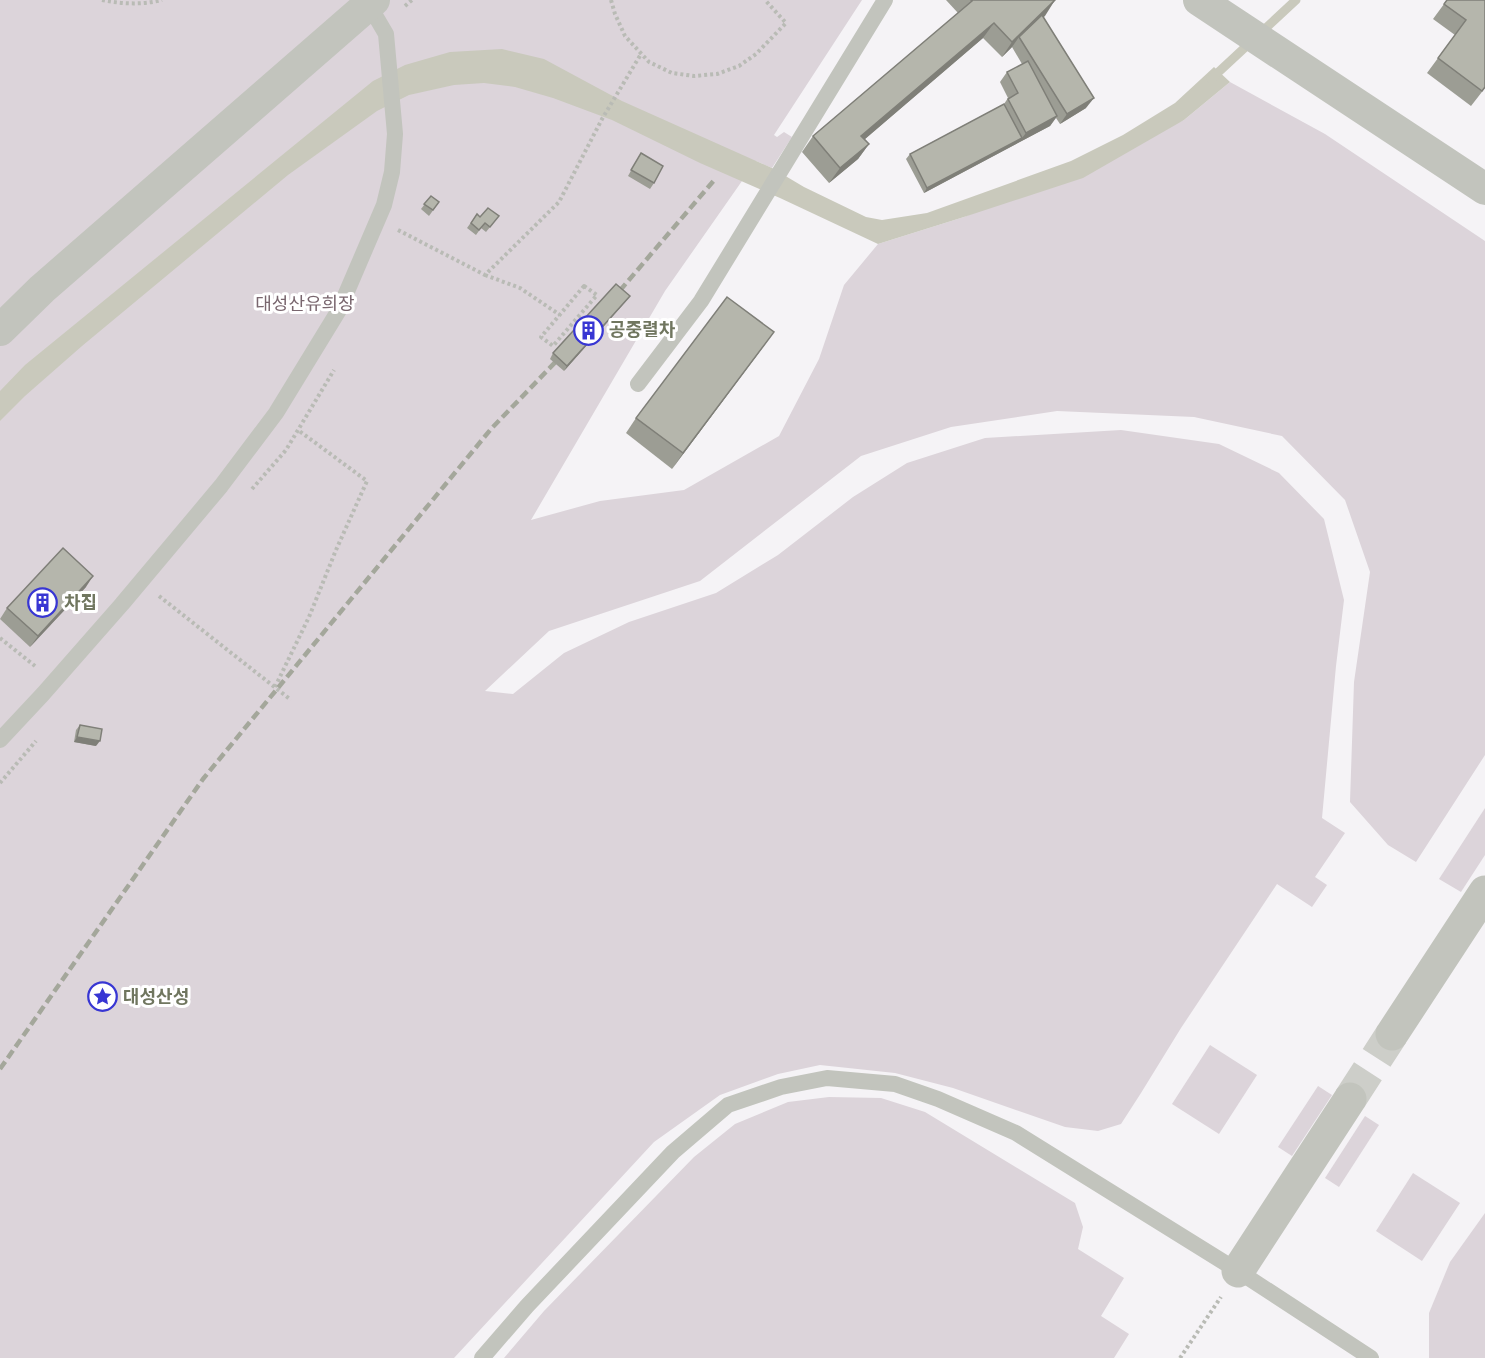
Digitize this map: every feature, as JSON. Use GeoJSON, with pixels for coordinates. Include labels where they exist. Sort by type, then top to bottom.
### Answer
{"type":"FeatureCollection","features":[{"type":"Feature","properties":{"kind":"street"},"geometry":{"type":"LineString","coordinates":[[1199,0],[1485,189]]}},
{"type":"Feature","properties":{"kind":"street"},"geometry":{"type":"LineString","coordinates":[[0,330],[42,289],[370,1]]}},
{"type":"Feature","properties":{"kind":"street"},"geometry":{"type":"LineString","coordinates":[[1392,1034],[1485,892]]}},
{"type":"Feature","properties":{"kind":"street"},"geometry":{"type":"LineString","coordinates":[[1238,1271],[1350,1099]]}},
{"type":"Feature","properties":{"kind":"lane"},"geometry":{"type":"LineString","coordinates":[[638,384],[701,301],[885,0]]}},
{"type":"Feature","properties":{"kind":"lane"},"geometry":{"type":"LineString","coordinates":[[0,740],[122,604],[221,486],[276,413],[339,310],[384,205],[392,172],[395,134],[386,34],[370,1]]}},
{"type":"Feature","properties":{"kind":"lane"},"geometry":{"type":"LineString","coordinates":[[482,1358],[527,1306],[673,1152],[728,1105],[781,1088],[827,1078],[895,1084],[938,1099],[1016,1133],[1238,1271],[1371,1358]]}},
{"type":"Feature","properties":{"kind":"path"},"geometry":{"type":"LineString","coordinates":[[102,0],[133,4],[162,0]]}},
{"type":"Feature","properties":{"kind":"path"},"geometry":{"type":"LineString","coordinates":[[611,0],[625,36],[641,54],[656,66],[672,73],[694,76],[717,74],[739,66],[756,54],[786,24],[765,0]]}},
{"type":"Feature","properties":{"kind":"path"},"geometry":{"type":"LineString","coordinates":[[485,275],[559,202],[602,119],[641,54]]}},
{"type":"Feature","properties":{"kind":"path"},"geometry":{"type":"LineString","coordinates":[[378,220],[485,275],[520,288],[560,315]]}},
{"type":"Feature","properties":{"kind":"path"},"geometry":{"type":"LineString","coordinates":[[584,286],[597,295],[553,346],[541,337],[560,315],[584,286]]}},
{"type":"Feature","properties":{"kind":"path"},"geometry":{"type":"LineString","coordinates":[[575,321],[582,326]]}},
{"type":"Feature","properties":{"kind":"path"},"geometry":{"type":"LineString","coordinates":[[275,687],[309,617],[367,481],[298,430]]}},
{"type":"Feature","properties":{"kind":"path"},"geometry":{"type":"LineString","coordinates":[[159,596],[291,700]]}},
{"type":"Feature","properties":{"kind":"path"},"geometry":{"type":"LineString","coordinates":[[0,638],[55,681]]}},
{"type":"Feature","properties":{"kind":"path"},"geometry":{"type":"LineString","coordinates":[[1180,1358],[1203,1323]]}},
{"type":"Feature","properties":{"kind":"green space","name":"대성산유희장"},"geometry":{"type":"Polygon","coordinates":[[[0,0],[862,0],[774,135],[777,137],[784,132],[792,137],[772,168],[756,161],[665,291],[531,520],[600,501],[684,490],[779,436],[819,359],[844,285],[878,244],[964,217],[1184,120],[1230,82],[1325,134],[1485,241],[1485,755],[1416,862],[1388,845],[1350,802],[1354,682],[1370,572],[1345,500],[1282,436],[1194,417],[1057,411],[951,427],[861,456],[700,581],[549,631],[485,691],[513,694],[564,653],[629,622],[716,593],[778,555],[853,497],[907,463],[985,438],[1121,430],[1219,444],[1279,473],[1324,519],[1344,600],[1322,818],[1345,833],[1315,877],[1327,885],[1312,907],[1277,884],[1181,1028],[1121,1124],[1098,1131],[1065,1127],[953,1088],[895,1073],[820,1065],[778,1074],[720,1095],[654,1142],[454,1358],[0,1358],[0,0]]]}},
{"type":"Feature","properties":{"kind":"green space"},"geometry":{"type":"Polygon","coordinates":[[[1485,808],[1485,855],[1461,892],[1439,879],[1485,808]]]}},
{"type":"Feature","properties":{"kind":"green space"},"geometry":{"type":"Polygon","coordinates":[[[1210,1045],[1257,1075],[1219,1134],[1172,1104],[1210,1045]]]}},
{"type":"Feature","properties":{"kind":"green space"},"geometry":{"type":"Polygon","coordinates":[[[1318,1086],[1332,1095],[1292,1156],[1278,1147],[1318,1086]]]}},
{"type":"Feature","properties":{"kind":"green space"},"geometry":{"type":"Polygon","coordinates":[[[829,1097],[881,1098],[925,1112],[1075,1203],[1083,1227],[1078,1249],[1124,1278],[1101,1316],[1129,1334],[1114,1358],[504,1358],[544,1311],[694,1157],[735,1124],[788,1102],[829,1097]]]}},
{"type":"Feature","properties":{"kind":"green space"},"geometry":{"type":"Polygon","coordinates":[[[1365,1116],[1379,1125],[1339,1187],[1325,1178],[1365,1116]]]}},
{"type":"Feature","properties":{"kind":"green space"},"geometry":{"type":"Polygon","coordinates":[[[1413,1173],[1460,1203],[1422,1261],[1376,1231],[1413,1173]]]}},
{"type":"Feature","properties":{"kind":"green space"},"geometry":{"type":"Polygon","coordinates":[[[1485,1213],[1485,1358],[1429,1358],[1429,1313],[1450,1262],[1485,1213]]]}},
{"type":"Feature","properties":{"kind":"shaded area"},"geometry":{"type":"Polygon","coordinates":[[[502,49],[544,59],[622,101],[772,168],[804,187],[866,217],[882,220],[927,213],[1071,161],[1123,135],[1175,103],[1214,67],[1230,82],[1184,120],[1083,178],[878,244],[612,120],[553,98],[515,87],[484,83],[454,85],[409,95],[377,111],[288,175],[82,346],[0,421],[0,391],[25,365],[373,81],[405,65],[450,52],[502,49]]]}},
{"type":"Feature","properties":{"kind":"building"},"geometry":{"type":"Polygon","coordinates":[[[971,0],[1055,0],[1012,42],[994,23],[861,136],[869,144],[840,168],[813,136],[971,0]]]}},
{"type":"Feature","properties":{"kind":"building"},"geometry":{"type":"Polygon","coordinates":[[[1447,0],[1485,0],[1485,87],[1482,91],[1438,58],[1466,20],[1444,4],[1447,0]]]}},
{"type":"Feature","properties":{"kind":"building"},"geometry":{"type":"Polygon","coordinates":[[[1042,15],[1094,98],[1067,114],[1019,37],[1042,15]]]}},
{"type":"Feature","properties":{"kind":"building"},"geometry":{"type":"Polygon","coordinates":[[[1028,61],[1057,116],[1026,133],[1008,99],[1018,93],[1007,72],[1028,61]]]}},
{"type":"Feature","properties":{"kind":"building"},"geometry":{"type":"Polygon","coordinates":[[[1004,104],[1022,138],[927,188],[910,154],[1004,104]]]}},
{"type":"Feature","properties":{"kind":"building"},"geometry":{"type":"Polygon","coordinates":[[[641,153],[663,166],[654,183],[631,170],[641,153]]]}},
{"type":"Feature","properties":{"kind":"building"},"geometry":{"type":"Polygon","coordinates":[[[431,196],[439,202],[433,210],[424,204],[431,196]]]}},
{"type":"Feature","properties":{"kind":"building"},"geometry":{"type":"Polygon","coordinates":[[[488,208],[499,216],[490,227],[485,223],[479,230],[471,223],[477,214],[480,217],[488,208]]]}},
{"type":"Feature","properties":{"kind":"building","name":"공중렬차"},"geometry":{"type":"Polygon","coordinates":[[[616,284],[630,296],[567,366],[553,353],[616,284]]]}},
{"type":"Feature","properties":{"kind":"building"},"geometry":{"type":"Polygon","coordinates":[[[727,297],[774,332],[683,453],[636,418],[727,297]]]}},
{"type":"Feature","properties":{"kind":"building","name":"차집"},"geometry":{"type":"Polygon","coordinates":[[[63,548],[93,576],[38,636],[7,608],[63,548]]]}},
{"type":"Feature","properties":{"kind":"building"},"geometry":{"type":"Polygon","coordinates":[[[80,725],[102,729],[100,741],[77,737],[80,725]]]}},
{"type":"Feature","properties":{"kind":"waterway"},"geometry":{"type":"LineString","coordinates":[[1211,79],[1296,0]]}},
{"type":"Feature","properties":{"kind":"tunnel"},"geometry":{"type":"LineString","coordinates":[[1350,1099],[1392,1034]]}},
{"type":"Feature","properties":{"kind":"railway"},"geometry":{"type":"LineString","coordinates":[[611,301],[716,178]]}},
{"type":"Feature","properties":{"kind":"railway"},"geometry":{"type":"LineString","coordinates":[[0,1069],[203,779],[491,429],[567,350]]}},
{"type":"Feature","properties":{"kind":"place","name":"공중렬차"},"geometry":{"type":"Point","coordinates":[588,330]}},
{"type":"Feature","properties":{"kind":"place","name":"차집"},"geometry":{"type":"Point","coordinates":[43,603]}},
{"type":"Feature","properties":{"kind":"place","name":"대성산성"},"geometry":{"type":"Point","coordinates":[102,997]}}]}
